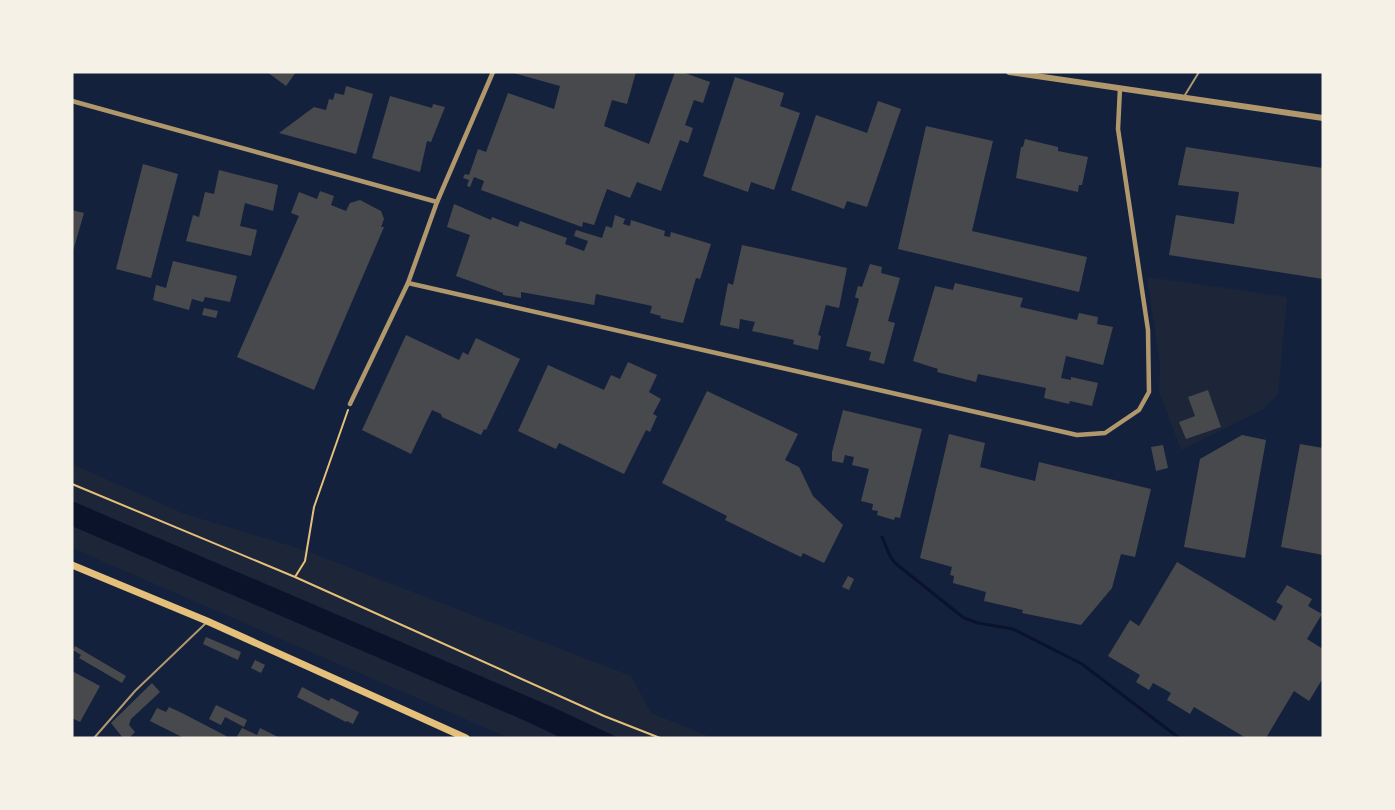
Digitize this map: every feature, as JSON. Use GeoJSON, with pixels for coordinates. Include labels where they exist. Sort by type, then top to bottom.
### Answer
{"type":"FeatureCollection","features":[{"type":"Feature","properties":{"kind":"main road"},"geometry":{"type":"LineString","coordinates":[[72,565],[207,621],[466,738]]}},
{"type":"Feature","properties":{"kind":"street"},"geometry":{"type":"LineString","coordinates":[[350,404],[408,283],[437,202],[493,72]]}},
{"type":"Feature","properties":{"kind":"street"},"geometry":{"type":"LineString","coordinates":[[1009,72],[1323,118]]}},
{"type":"Feature","properties":{"kind":"street"},"geometry":{"type":"LineString","coordinates":[[408,283],[1077,435],[1105,433],[1138,410],[1149,392],[1148,330],[1118,129],[1120,88]]}},
{"type":"Feature","properties":{"kind":"street"},"geometry":{"type":"LineString","coordinates":[[72,101],[437,202]]}},
{"type":"Feature","properties":{"kind":"lane"},"geometry":{"type":"LineString","coordinates":[[1184,98],[1199,72]]}},
{"type":"Feature","properties":{"kind":"lane"},"geometry":{"type":"LineString","coordinates":[[94,738],[135,691],[207,621]]}},
{"type":"Feature","properties":{"kind":"path"},"geometry":{"type":"LineString","coordinates":[[295,577],[305,561],[314,507],[350,404]]}},
{"type":"Feature","properties":{"kind":"path"},"geometry":{"type":"LineString","coordinates":[[72,484],[295,577],[604,716],[660,738]]}},
{"type":"Feature","properties":{"kind":"shaded area"},"geometry":{"type":"Polygon","coordinates":[[[1147,277],[1287,297],[1278,394],[1262,410],[1181,450],[1159,391],[1160,364],[1147,277]]]}},
{"type":"Feature","properties":{"kind":"shaded area"},"geometry":{"type":"Polygon","coordinates":[[[72,464],[182,513],[301,549],[631,676],[651,713],[713,738],[619,738],[550,706],[72,501],[72,464]]]}},
{"type":"Feature","properties":{"kind":"shaded area"},"geometry":{"type":"Polygon","coordinates":[[[72,501],[550,706],[619,738],[562,738],[72,526],[72,501]]]}},
{"type":"Feature","properties":{"kind":"shaded area"},"geometry":{"type":"Polygon","coordinates":[[[72,526],[562,738],[509,738],[72,548],[72,526]]]}},
{"type":"Feature","properties":{"kind":"building"},"geometry":{"type":"Polygon","coordinates":[[[267,72],[296,72],[286,86],[267,72]]]}},
{"type":"Feature","properties":{"kind":"building"},"geometry":{"type":"Polygon","coordinates":[[[510,72],[636,72],[627,104],[612,100],[604,126],[649,144],[675,72],[682,72],[710,82],[703,103],[694,100],[685,125],[693,128],[688,143],[680,140],[661,191],[637,182],[630,198],[607,189],[594,225],[583,222],[582,227],[481,190],[484,181],[474,177],[470,187],[467,186],[469,180],[463,178],[465,174],[469,175],[478,149],[486,152],[508,93],[554,109],[560,86],[510,72]]]}},
{"type":"Feature","properties":{"kind":"building"},"geometry":{"type":"Polygon","coordinates":[[[735,77],[784,93],[780,106],[800,113],[774,190],[751,182],[748,192],[703,176],[735,77]]]}},
{"type":"Feature","properties":{"kind":"building"},"geometry":{"type":"Polygon","coordinates":[[[346,86],[373,94],[356,154],[279,133],[314,107],[326,110],[329,99],[333,100],[335,93],[344,95],[346,86]]]}},
{"type":"Feature","properties":{"kind":"building"},"geometry":{"type":"Polygon","coordinates":[[[390,96],[432,108],[433,104],[445,107],[431,142],[427,141],[420,172],[372,158],[390,96]]]}},
{"type":"Feature","properties":{"kind":"building"},"geometry":{"type":"Polygon","coordinates":[[[878,101],[901,109],[867,207],[847,201],[844,209],[791,190],[816,115],[867,133],[878,101]]]}},
{"type":"Feature","properties":{"kind":"building"},"geometry":{"type":"Polygon","coordinates":[[[926,126],[993,141],[972,231],[1087,257],[1079,292],[898,249],[926,126]]]}},
{"type":"Feature","properties":{"kind":"building"},"geometry":{"type":"Polygon","coordinates":[[[1025,139],[1058,147],[1058,151],[1088,157],[1082,185],[1079,185],[1078,192],[1016,178],[1021,147],[1025,139]]]}},
{"type":"Feature","properties":{"kind":"building"},"geometry":{"type":"Polygon","coordinates":[[[1186,147],[1323,168],[1323,279],[1169,255],[1176,215],[1234,224],[1239,192],[1178,185],[1186,147]]]}},
{"type":"Feature","properties":{"kind":"building"},"geometry":{"type":"Polygon","coordinates":[[[143,164],[178,174],[151,278],[116,269],[143,164]]]}},
{"type":"Feature","properties":{"kind":"building"},"geometry":{"type":"Polygon","coordinates":[[[219,170],[278,185],[273,211],[245,203],[240,226],[257,230],[251,256],[186,241],[193,215],[199,217],[205,192],[214,194],[219,170]]]}},
{"type":"Feature","properties":{"kind":"building"},"geometry":{"type":"Polygon","coordinates":[[[320,191],[334,196],[331,205],[346,211],[350,203],[360,200],[381,211],[384,219],[381,227],[384,227],[314,390],[237,357],[299,216],[291,213],[299,192],[317,199],[320,191]]]}},
{"type":"Feature","properties":{"kind":"building"},"geometry":{"type":"Polygon","coordinates":[[[454,204],[491,220],[492,217],[518,227],[520,221],[567,238],[565,244],[584,251],[588,241],[574,236],[576,230],[602,238],[606,226],[612,228],[615,215],[625,219],[623,224],[630,226],[631,220],[665,231],[664,236],[670,237],[671,232],[711,244],[700,279],[696,278],[683,323],[660,318],[661,316],[650,313],[652,306],[596,294],[594,305],[521,292],[521,298],[503,295],[503,293],[456,276],[470,235],[447,227],[454,204]]]}},
{"type":"Feature","properties":{"kind":"building"},"geometry":{"type":"Polygon","coordinates":[[[72,210],[84,213],[73,251],[72,251],[72,210]]]}},
{"type":"Feature","properties":{"kind":"building"},"geometry":{"type":"Polygon","coordinates":[[[742,245],[847,268],[839,308],[826,305],[818,335],[821,336],[818,350],[793,344],[794,340],[752,331],[755,322],[740,319],[739,329],[720,325],[728,283],[733,285],[742,245]]]}},
{"type":"Feature","properties":{"kind":"building"},"geometry":{"type":"Polygon","coordinates":[[[173,261],[237,276],[230,302],[205,297],[203,302],[192,299],[189,310],[153,300],[156,285],[166,288],[173,261]]]}},
{"type":"Feature","properties":{"kind":"building"},"geometry":{"type":"Polygon","coordinates":[[[870,264],[882,267],[881,273],[900,278],[888,321],[895,323],[884,364],[869,360],[871,352],[846,346],[859,299],[855,297],[858,286],[862,287],[870,264]]]}},
{"type":"Feature","properties":{"kind":"building"},"geometry":{"type":"Polygon","coordinates":[[[955,283],[1023,298],[1020,307],[1077,320],[1079,313],[1098,317],[1097,324],[1113,327],[1103,365],[1066,356],[1061,378],[1071,380],[1071,377],[1098,383],[1092,406],[1070,401],[1069,404],[1044,398],[1046,388],[978,374],[976,382],[937,372],[938,369],[913,361],[935,286],[953,290],[955,283]]]}},
{"type":"Feature","properties":{"kind":"building"},"geometry":{"type":"Polygon","coordinates":[[[204,308],[218,311],[216,318],[202,315],[204,308]]]}},
{"type":"Feature","properties":{"kind":"building"},"geometry":{"type":"Polygon","coordinates":[[[406,335],[459,360],[463,352],[468,355],[476,338],[520,359],[486,430],[484,429],[481,435],[432,410],[411,454],[362,430],[406,335]]]}},
{"type":"Feature","properties":{"kind":"building"},"geometry":{"type":"Polygon","coordinates":[[[628,362],[657,375],[649,392],[661,399],[653,414],[657,416],[650,432],[646,430],[624,474],[559,443],[556,449],[518,431],[548,365],[604,390],[611,375],[620,379],[628,362]]]}},
{"type":"Feature","properties":{"kind":"building"},"geometry":{"type":"Polygon","coordinates":[[[1208,390],[1221,427],[1186,439],[1179,422],[1195,416],[1188,397],[1208,390]]]}},
{"type":"Feature","properties":{"kind":"building"},"geometry":{"type":"Polygon","coordinates":[[[707,391],[798,434],[785,460],[799,467],[813,496],[843,525],[824,563],[803,553],[801,557],[725,520],[727,516],[662,483],[707,391]]]}},
{"type":"Feature","properties":{"kind":"building"},"geometry":{"type":"Polygon","coordinates":[[[843,410],[922,429],[900,518],[895,517],[894,520],[877,515],[878,511],[872,510],[873,504],[861,501],[869,469],[852,465],[854,457],[845,455],[843,463],[832,461],[832,452],[843,410]]]}},
{"type":"Feature","properties":{"kind":"building"},"geometry":{"type":"Polygon","coordinates":[[[949,434],[985,443],[980,467],[1035,481],[1039,462],[1151,489],[1135,557],[1121,554],[1112,588],[1081,625],[1022,613],[1023,610],[984,601],[986,592],[953,583],[954,576],[950,575],[952,567],[920,558],[949,434]]]}},
{"type":"Feature","properties":{"kind":"building"},"geometry":{"type":"Polygon","coordinates":[[[1242,435],[1266,440],[1245,558],[1184,547],[1200,459],[1242,435]]]}},
{"type":"Feature","properties":{"kind":"building"},"geometry":{"type":"Polygon","coordinates":[[[1300,444],[1323,448],[1323,555],[1281,547],[1300,444]]]}},
{"type":"Feature","properties":{"kind":"building"},"geometry":{"type":"Polygon","coordinates":[[[1163,445],[1168,468],[1156,471],[1151,447],[1163,445]]]}},
{"type":"Feature","properties":{"kind":"building"},"geometry":{"type":"Polygon","coordinates":[[[1177,562],[1275,621],[1283,606],[1276,602],[1287,585],[1312,599],[1308,606],[1322,614],[1307,639],[1323,649],[1323,678],[1309,701],[1294,691],[1266,738],[1246,738],[1194,707],[1190,714],[1167,700],[1171,693],[1153,683],[1149,690],[1136,682],[1140,675],[1108,656],[1130,620],[1139,626],[1177,562]]]}},
{"type":"Feature","properties":{"kind":"building"},"geometry":{"type":"Polygon","coordinates":[[[848,576],[854,579],[849,590],[842,587],[848,576]]]}},
{"type":"Feature","properties":{"kind":"building"},"geometry":{"type":"Polygon","coordinates":[[[206,637],[241,652],[238,660],[203,644],[206,637]]]}},
{"type":"Feature","properties":{"kind":"building"},"geometry":{"type":"Polygon","coordinates":[[[75,646],[126,676],[122,683],[79,658],[81,655],[73,650],[75,646]]]}},
{"type":"Feature","properties":{"kind":"building"},"geometry":{"type":"Polygon","coordinates":[[[255,660],[265,665],[261,673],[251,668],[255,660]]]}},
{"type":"Feature","properties":{"kind":"building"},"geometry":{"type":"Polygon","coordinates":[[[72,671],[100,686],[80,722],[72,718],[72,671]]]}},
{"type":"Feature","properties":{"kind":"building"},"geometry":{"type":"Polygon","coordinates":[[[152,683],[160,692],[131,719],[129,725],[135,732],[129,738],[123,738],[111,723],[152,683]]]}},
{"type":"Feature","properties":{"kind":"building"},"geometry":{"type":"Polygon","coordinates":[[[302,687],[329,701],[331,698],[359,712],[353,724],[297,697],[302,687]]]}},
{"type":"Feature","properties":{"kind":"building"},"geometry":{"type":"Polygon","coordinates":[[[216,705],[247,720],[244,727],[225,717],[221,725],[209,719],[216,705]]]}},
{"type":"Feature","properties":{"kind":"building"},"geometry":{"type":"Polygon","coordinates":[[[169,707],[230,738],[184,738],[150,721],[157,708],[166,712],[169,707]]]}},
{"type":"Feature","properties":{"kind":"building"},"geometry":{"type":"Polygon","coordinates":[[[242,728],[257,735],[260,728],[280,738],[236,738],[242,728]]]}},
{"type":"Feature","properties":{"kind":"waterway"},"geometry":{"type":"LineString","coordinates":[[882,537],[895,563],[964,618],[978,623],[1013,629],[1082,664],[1179,738]]}}]}
